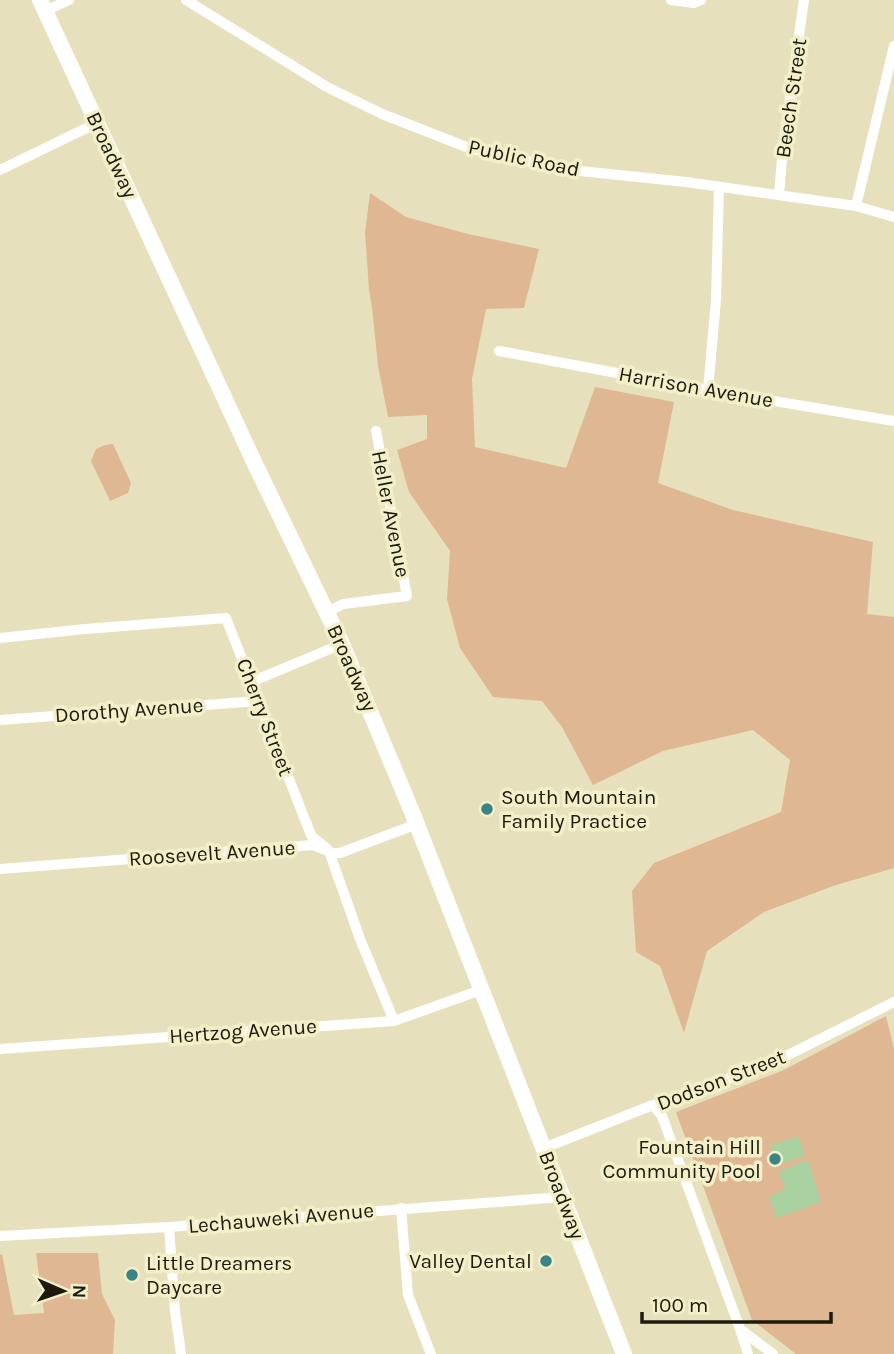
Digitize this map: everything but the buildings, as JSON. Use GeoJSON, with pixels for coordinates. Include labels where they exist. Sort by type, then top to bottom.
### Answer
{"type":"FeatureCollection","features":[{"type":"Feature","properties":{"kind":"main road","name":"Broadway"},"geometry":{"type":"LineString","coordinates":[[42,5],[227,405],[342,644],[417,824],[624,1354]]}},
{"type":"Feature","properties":{"kind":"street"},"geometry":{"type":"LineString","coordinates":[[42,5],[69,0]]}},
{"type":"Feature","properties":{"kind":"street","name":"Public Road"},"geometry":{"type":"LineString","coordinates":[[186,0],[327,87],[377,112],[469,148],[580,171],[856,206],[894,217]]}},
{"type":"Feature","properties":{"kind":"street"},"geometry":{"type":"LineString","coordinates":[[671,0],[694,3],[701,0]]}},
{"type":"Feature","properties":{"kind":"street","name":"Beech Street"},"geometry":{"type":"LineString","coordinates":[[779,195],[783,147],[804,0]]}},
{"type":"Feature","properties":{"kind":"street"},"geometry":{"type":"LineString","coordinates":[[856,206],[894,46]]}},
{"type":"Feature","properties":{"kind":"street"},"geometry":{"type":"LineString","coordinates":[[0,170],[97,123]]}},
{"type":"Feature","properties":{"kind":"street"},"geometry":{"type":"LineString","coordinates":[[708,390],[716,300],[719,187]]}},
{"type":"Feature","properties":{"kind":"street","name":"Harrison Avenue"},"geometry":{"type":"LineString","coordinates":[[499,351],[894,421]]}},
{"type":"Feature","properties":{"kind":"street","name":"Heller Avenue"},"geometry":{"type":"LineString","coordinates":[[327,612],[343,604],[407,596],[376,431]]}},
{"type":"Feature","properties":{"kind":"street","name":"Cherry Street"},"geometry":{"type":"LineString","coordinates":[[0,638],[226,618],[311,835],[329,851],[360,939],[394,1021]]}},
{"type":"Feature","properties":{"kind":"street"},"geometry":{"type":"LineString","coordinates":[[251,682],[342,644]]}},
{"type":"Feature","properties":{"kind":"street","name":"Dorothy Avenue"},"geometry":{"type":"LineString","coordinates":[[0,720],[258,701]]}},
{"type":"Feature","properties":{"kind":"street","name":"Roosevelt Avenue"},"geometry":{"type":"LineString","coordinates":[[0,869],[313,845],[341,853],[417,824]]}},
{"type":"Feature","properties":{"kind":"street","name":"Hertzog Avenue"},"geometry":{"type":"LineString","coordinates":[[0,1049],[394,1021],[481,990]]}},
{"type":"Feature","properties":{"kind":"street","name":"Dodson Street"},"geometry":{"type":"LineString","coordinates":[[544,1148],[788,1055],[894,1002]]}},
{"type":"Feature","properties":{"kind":"street"},"geometry":{"type":"LineString","coordinates":[[653,1105],[662,1116],[748,1354]]}},
{"type":"Feature","properties":{"kind":"street","name":"Lechauweki Avenue"},"geometry":{"type":"LineString","coordinates":[[0,1236],[169,1227],[562,1197]]}},
{"type":"Feature","properties":{"kind":"street"},"geometry":{"type":"LineString","coordinates":[[401,1208],[408,1295],[431,1354]]}},
{"type":"Feature","properties":{"kind":"street"},"geometry":{"type":"LineString","coordinates":[[169,1227],[174,1311],[181,1354]]}},
{"type":"Feature","properties":{"kind":"street"},"geometry":{"type":"LineString","coordinates":[[740,1329],[773,1354]]}},
{"type":"Feature","properties":{"kind":"shaded area"},"geometry":{"type":"Polygon","coordinates":[[[370,193],[406,217],[539,249],[524,308],[486,309],[472,379],[475,447],[566,468],[595,387],[674,402],[658,483],[733,510],[873,542],[867,614],[894,617],[894,868],[833,886],[764,912],[707,951],[684,1033],[660,966],[636,952],[632,891],[654,863],[781,812],[790,760],[753,730],[663,751],[593,785],[562,727],[542,701],[493,697],[460,648],[447,599],[450,551],[409,492],[397,450],[427,439],[427,415],[388,417],[378,366],[369,290],[365,233],[370,193]]]}},
{"type":"Feature","properties":{"kind":"shaded area"},"geometry":{"type":"Polygon","coordinates":[[[113,444],[131,483],[128,493],[110,501],[91,461],[96,449],[113,444]]]}},
{"type":"Feature","properties":{"kind":"shaded area"},"geometry":{"type":"Polygon","coordinates":[[[886,1016],[894,1049],[894,1354],[796,1354],[752,1320],[676,1112],[784,1070],[886,1016]]]}},
{"type":"Feature","properties":{"kind":"shaded area"},"geometry":{"type":"Polygon","coordinates":[[[798,1136],[805,1156],[776,1165],[770,1145],[798,1136]]]}},
{"type":"Feature","properties":{"kind":"shaded area"},"geometry":{"type":"Polygon","coordinates":[[[808,1160],[821,1202],[776,1218],[769,1197],[785,1189],[779,1171],[808,1160]]]}},
{"type":"Feature","properties":{"kind":"shaded area"},"geometry":{"type":"Polygon","coordinates":[[[36,1253],[98,1253],[102,1294],[115,1320],[113,1354],[0,1354],[0,1255],[2,1254],[14,1315],[44,1313],[36,1253]]]}},
{"type":"Feature","properties":{"kind":"place","name":"South Mountain Family Practice"},"geometry":{"type":"Point","coordinates":[487,809]}},
{"type":"Feature","properties":{"kind":"place","name":"Fountain Hill Community Pool"},"geometry":{"type":"Point","coordinates":[775,1159]}},
{"type":"Feature","properties":{"kind":"place","name":"Valley Dental"},"geometry":{"type":"Point","coordinates":[546,1261]}},
{"type":"Feature","properties":{"kind":"place","name":"Little Dreamers Daycare"},"geometry":{"type":"Point","coordinates":[132,1275]}}]}
